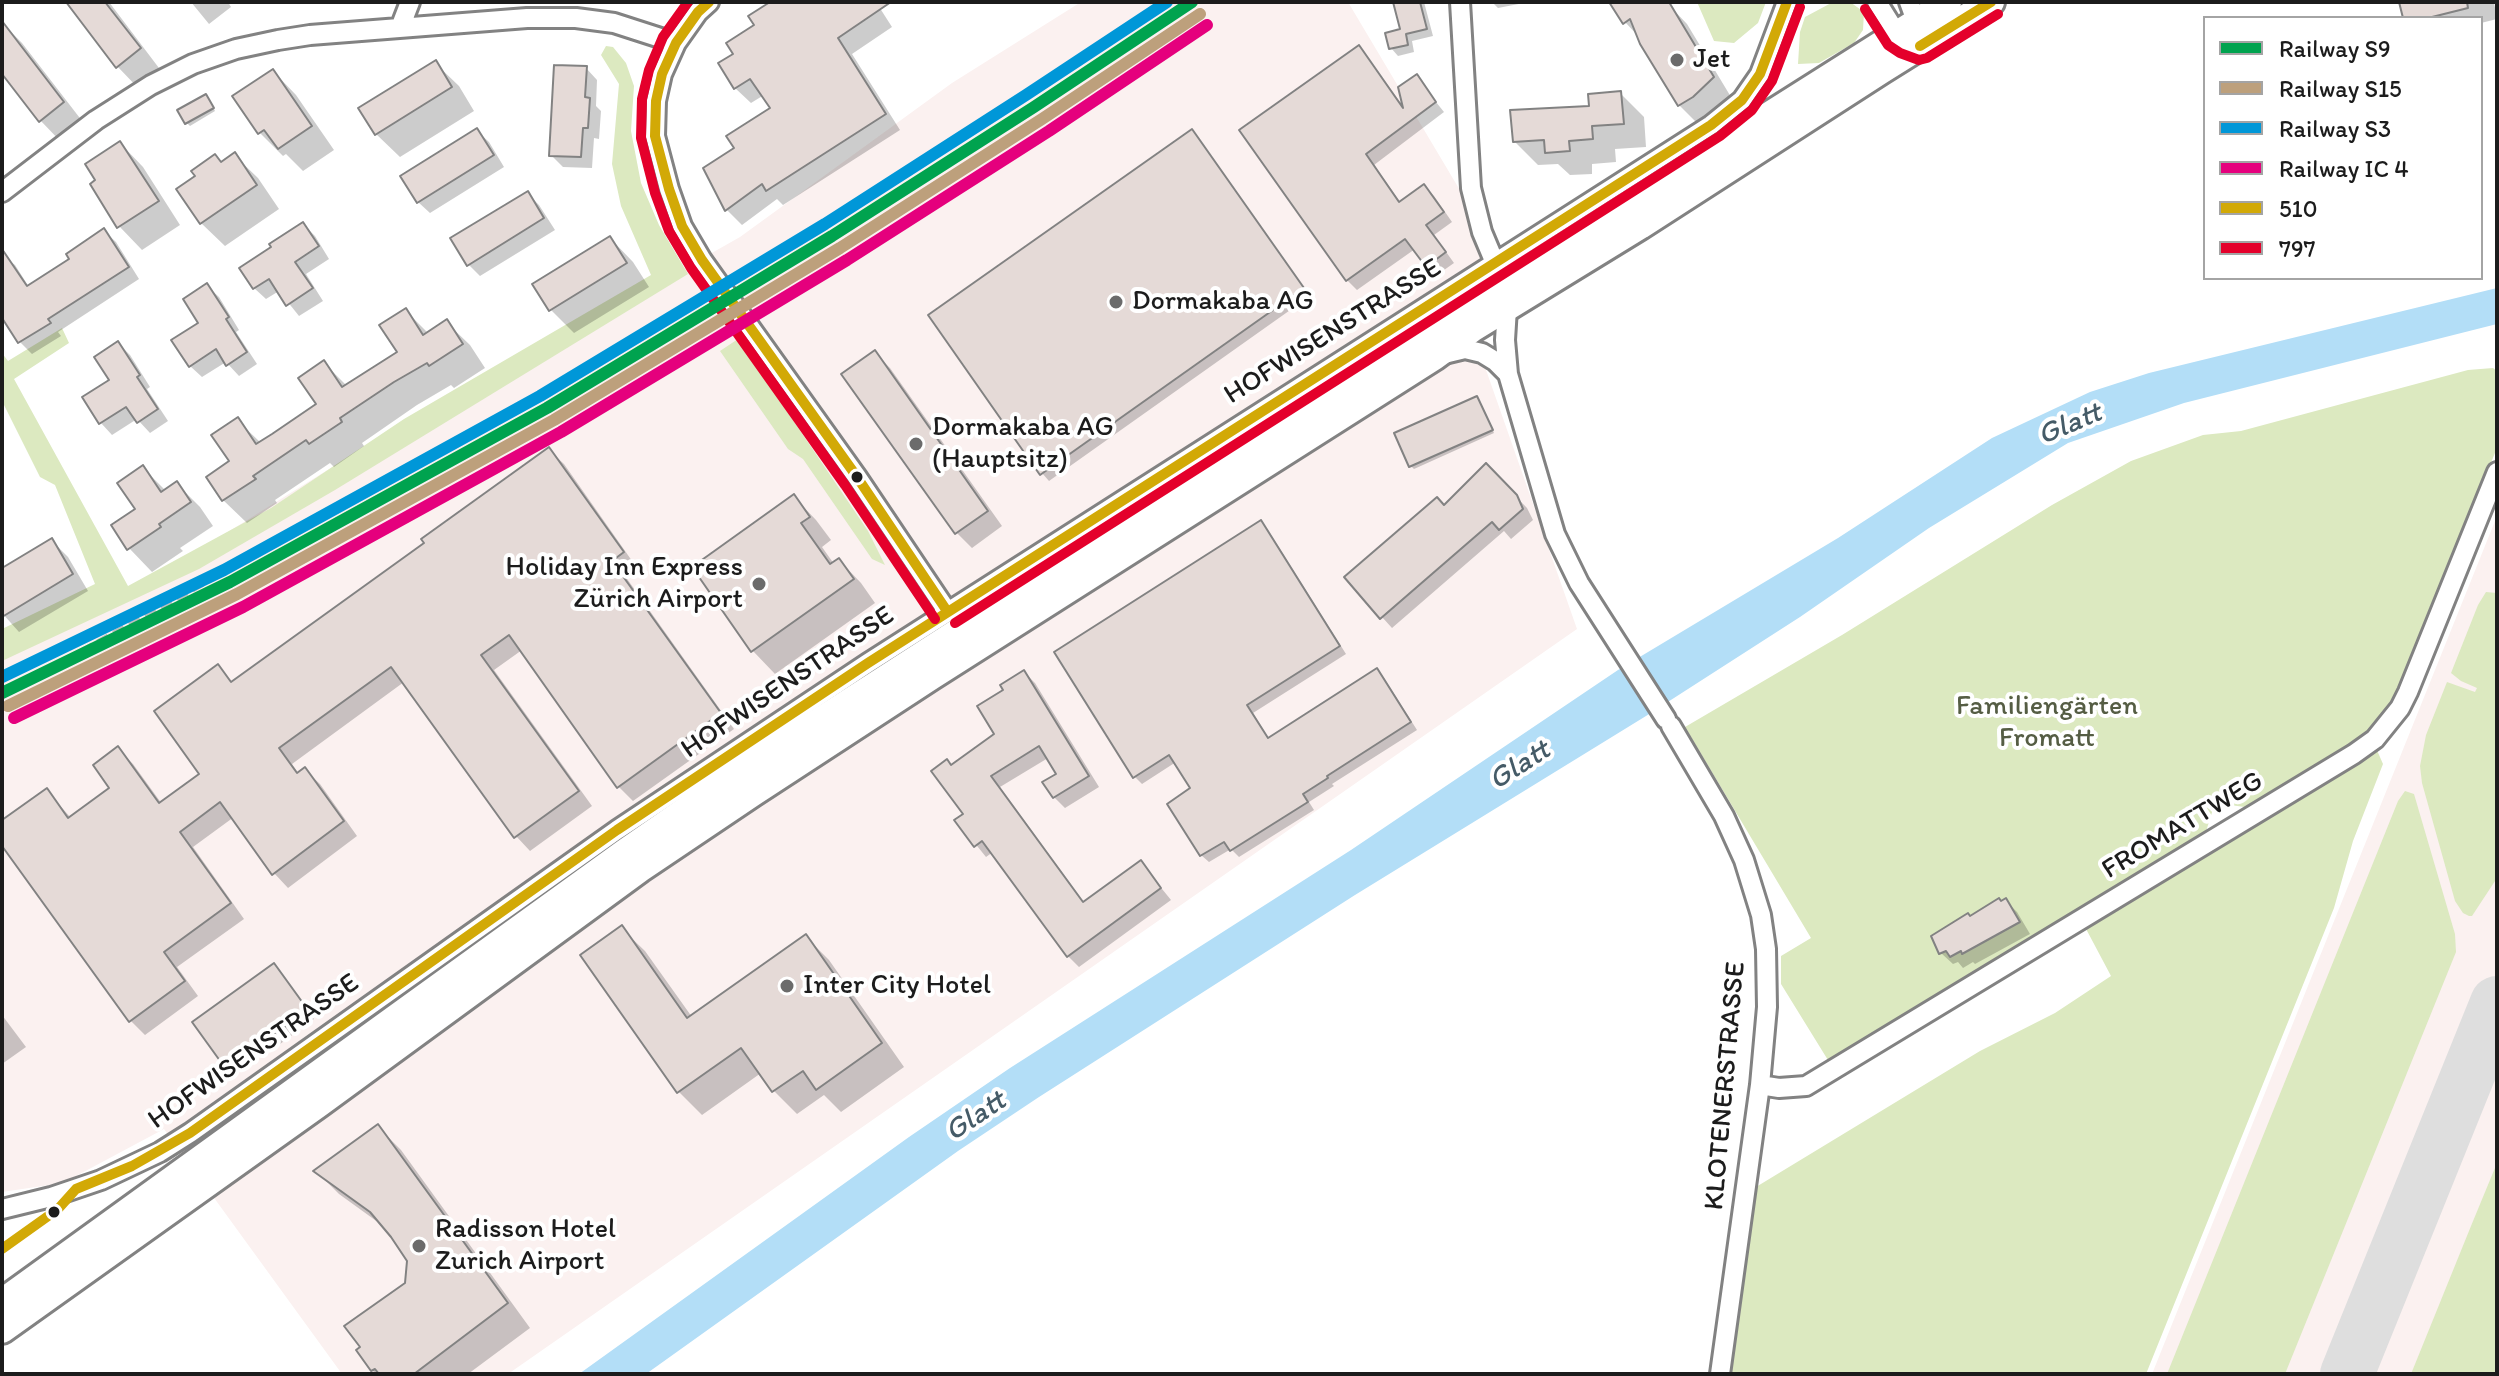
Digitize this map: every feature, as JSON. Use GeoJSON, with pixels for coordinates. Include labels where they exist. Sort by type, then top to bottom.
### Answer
{"type":"FeatureCollection","features":[{"type":"Feature","properties":{"kind":"main road"},"geometry":{"type":"LineString","coordinates":[[2,1302],[625,852],[745,769],[1268,432],[1948,2]]}},
{"type":"Feature","properties":{"kind":"main road"},"geometry":{"type":"LineString","coordinates":[[2,1330],[319,1104],[640,869],[932,676],[1434,357],[1911,26],[1991,2]]}},
{"type":"Feature","properties":{"kind":"street"},"geometry":{"type":"LineString","coordinates":[[400,28],[410,2]]}},
{"type":"Feature","properties":{"kind":"street"},"geometry":{"type":"LineString","coordinates":[[709,2],[676,43],[662,74],[656,101],[655,136],[682,226],[702,260],[857,477],[947,611]]}},
{"type":"Feature","properties":{"kind":"street"},"geometry":{"type":"LineString","coordinates":[[1460,2],[1471,188],[1482,232],[1495,263]]}},
{"type":"Feature","properties":{"kind":"street","name":"HOFWISENSTRASSE"},"geometry":{"type":"LineString","coordinates":[[6,1211],[101,1180],[160,1152],[190,1133],[617,830],[947,611],[1711,125],[1742,100],[1760,74],[1787,2]]}},
{"type":"Feature","properties":{"kind":"street"},"geometry":{"type":"LineString","coordinates":[[1877,2],[1911,26]]}},
{"type":"Feature","properties":{"kind":"street"},"geometry":{"type":"LineString","coordinates":[[2,192],[96,120],[151,85],[193,64],[236,49],[278,40],[527,18],[576,18],[614,23],[676,43]]}},
{"type":"Feature","properties":{"kind":"street","name":"KLOTENERSTRASSE"},"geometry":{"type":"LineString","coordinates":[[1507,308],[1505,340],[1508,374],[1555,534],[1579,583],[1724,816],[1744,860],[1761,915],[1766,949],[1767,1007],[1760,1085],[1720,1374]]}},
{"type":"Feature","properties":{"kind":"street"},"geometry":{"type":"LineString","coordinates":[[1434,357],[1457,350],[1475,351],[1488,355],[1508,374]]}},
{"type":"Feature","properties":{"kind":"street","name":"FROMATTWEG"},"geometry":{"type":"LineString","coordinates":[[1760,1085],[1779,1088],[1806,1086],[2375,739],[2400,708],[2408,692],[2497,472]]}},
{"type":"Feature","properties":{"kind":"shaded area"},"geometry":{"type":"Polygon","coordinates":[[[1081,2],[1348,2],[1483,229],[1485,367],[1577,629],[508,1374],[342,1374],[164,1129],[63,1183],[2,1192],[2,656],[122,598],[475,378],[643,292],[740,237],[952,83],[1081,2]]]}},
{"type":"Feature","properties":{"kind":"shaded area"},"geometry":{"type":"Polygon","coordinates":[[[2497,516],[2497,1374],[2152,1374],[2406,742],[2497,516]]]}},
{"type":"Feature","properties":{"kind":"green space"},"geometry":{"type":"Polygon","coordinates":[[[1697,2],[1766,2],[1758,23],[1734,43],[1714,41],[1697,2]]]}},
{"type":"Feature","properties":{"kind":"green space"},"geometry":{"type":"Polygon","coordinates":[[[1833,2],[1850,2],[1864,12],[1863,30],[1854,43],[1819,63],[1798,64],[1800,32],[1805,17],[1833,2]]]}},
{"type":"Feature","properties":{"kind":"green space"},"geometry":{"type":"Polygon","coordinates":[[[606,46],[613,47],[626,63],[634,86],[631,131],[641,183],[659,225],[688,274],[335,490],[199,569],[2,661],[2,629],[95,584],[55,485],[40,477],[2,401],[2,353],[8,361],[62,328],[69,343],[14,379],[128,586],[271,508],[404,419],[651,275],[621,206],[612,164],[619,84],[601,55],[606,46]]]}},
{"type":"Feature","properties":{"kind":"green space"},"geometry":{"type":"Polygon","coordinates":[[[738,339],[868,531],[885,565],[872,559],[803,459],[788,449],[720,351],[738,339]]]}},
{"type":"Feature","properties":{"kind":"green space","name":"Familiengärten Fromatt"},"geometry":{"type":"Polygon","coordinates":[[[2493,368],[2497,371],[2497,448],[2395,699],[2385,716],[2364,738],[2252,808],[2215,803],[2202,844],[1831,1065],[1781,984],[1781,956],[1811,938],[1685,727],[1842,635],[2052,505],[2131,461],[2203,435],[2241,431],[2468,370],[2493,368]]]}},
{"type":"Feature","properties":{"kind":"green space"},"geometry":{"type":"Polygon","coordinates":[[[2486,592],[2497,593],[2497,878],[2472,916],[2469,916],[2455,901],[2420,766],[2426,735],[2447,682],[2475,692],[2477,688],[2451,673],[2486,592]]]}},
{"type":"Feature","properties":{"kind":"green space"},"geometry":{"type":"Polygon","coordinates":[[[2376,748],[2383,764],[2353,841],[2334,908],[2146,1374],[1729,1374],[1756,1187],[1980,1051],[2055,1013],[2111,976],[2085,927],[2376,748]]]}},
{"type":"Feature","properties":{"kind":"green space"},"geometry":{"type":"Polygon","coordinates":[[[2405,791],[2414,794],[2455,934],[2456,952],[2285,1374],[2167,1374],[2398,801],[2405,791]]]}},
{"type":"Feature","properties":{"kind":"green space"},"geometry":{"type":"Polygon","coordinates":[[[2497,1163],[2497,1374],[2411,1374],[2471,1226],[2497,1163]]]}},
{"type":"Feature","properties":{"kind":"water","name":"Glatt"},"geometry":{"type":"Polygon","coordinates":[[[2497,288],[2497,324],[2184,403],[2068,443],[1929,528],[1800,617],[1646,716],[1355,895],[1039,1097],[958,1151],[646,1374],[579,1374],[1010,1068],[1351,850],[1618,670],[1838,538],[1992,438],[2090,392],[2149,373],[2497,288]]]}},
{"type":"Feature","properties":{"kind":"building"},"geometry":{"type":"Polygon","coordinates":[[[66,2],[105,2],[141,48],[116,68],[66,2]]]}},
{"type":"Feature","properties":{"kind":"building"},"geometry":{"type":"Polygon","coordinates":[[[770,2],[891,2],[838,38],[886,114],[766,191],[762,184],[725,211],[703,168],[734,148],[726,136],[770,108],[750,79],[734,89],[718,63],[733,54],[726,43],[754,25],[748,16],[770,2]]]}},
{"type":"Feature","properties":{"kind":"building"},"geometry":{"type":"Polygon","coordinates":[[[1393,2],[1420,2],[1427,29],[1406,34],[1408,45],[1389,49],[1385,33],[1400,29],[1393,2]]]}},
{"type":"Feature","properties":{"kind":"building","name":"Jet"},"geometry":{"type":"Polygon","coordinates":[[[1609,2],[1669,2],[1714,77],[1693,97],[1678,106],[1640,44],[1630,19],[1623,24],[1609,2]]]}},
{"type":"Feature","properties":{"kind":"building"},"geometry":{"type":"Polygon","coordinates":[[[2399,2],[2467,2],[2468,8],[2436,16],[2402,16],[2399,2]]]}},
{"type":"Feature","properties":{"kind":"building"},"geometry":{"type":"Polygon","coordinates":[[[2,21],[64,102],[39,122],[2,74],[2,21]]]}},
{"type":"Feature","properties":{"kind":"building"},"geometry":{"type":"Polygon","coordinates":[[[1359,45],[1403,108],[1398,87],[1417,74],[1436,102],[1366,154],[1399,202],[1424,184],[1444,212],[1426,225],[1446,252],[1426,267],[1405,239],[1346,281],[1239,130],[1359,45]]]}},
{"type":"Feature","properties":{"kind":"building"},"geometry":{"type":"Polygon","coordinates":[[[436,60],[452,87],[375,135],[358,108],[436,60]]]}},
{"type":"Feature","properties":{"kind":"building"},"geometry":{"type":"Polygon","coordinates":[[[554,65],[587,66],[585,97],[590,98],[588,128],[583,128],[581,157],[549,156],[554,65]]]}},
{"type":"Feature","properties":{"kind":"building"},"geometry":{"type":"Polygon","coordinates":[[[273,69],[312,126],[278,149],[264,130],[258,134],[232,96],[273,69]]]}},
{"type":"Feature","properties":{"kind":"building"},"geometry":{"type":"Polygon","coordinates":[[[1621,91],[1624,124],[1592,126],[1593,139],[1569,141],[1570,151],[1545,153],[1544,140],[1513,142],[1510,110],[1589,106],[1588,94],[1621,91]]]}},
{"type":"Feature","properties":{"kind":"building"},"geometry":{"type":"Polygon","coordinates":[[[206,94],[214,108],[185,124],[177,110],[206,94]]]}},
{"type":"Feature","properties":{"kind":"building"},"geometry":{"type":"Polygon","coordinates":[[[477,128],[494,155],[417,203],[400,176],[477,128]]]}},
{"type":"Feature","properties":{"kind":"building","name":"Dormakaba AG"},"geometry":{"type":"Polygon","coordinates":[[[1192,129],[1304,288],[1040,475],[928,315],[1192,129]]]}},
{"type":"Feature","properties":{"kind":"building"},"geometry":{"type":"Polygon","coordinates":[[[120,141],[159,201],[117,228],[90,184],[95,180],[85,164],[120,141]]]}},
{"type":"Feature","properties":{"kind":"building"},"geometry":{"type":"Polygon","coordinates":[[[235,152],[257,185],[200,224],[176,189],[195,176],[191,171],[215,154],[221,162],[235,152]]]}},
{"type":"Feature","properties":{"kind":"building"},"geometry":{"type":"Polygon","coordinates":[[[528,191],[544,218],[467,266],[450,238],[528,191]]]}},
{"type":"Feature","properties":{"kind":"building"},"geometry":{"type":"Polygon","coordinates":[[[303,222],[319,246],[295,262],[313,288],[286,306],[269,279],[253,289],[239,268],[303,222]]]}},
{"type":"Feature","properties":{"kind":"building"},"geometry":{"type":"Polygon","coordinates":[[[104,228],[129,267],[48,319],[51,323],[18,343],[2,318],[2,249],[27,286],[69,259],[66,254],[104,228]]]}},
{"type":"Feature","properties":{"kind":"building"},"geometry":{"type":"Polygon","coordinates":[[[610,236],[627,263],[549,311],[532,284],[610,236]]]}},
{"type":"Feature","properties":{"kind":"building"},"geometry":{"type":"Polygon","coordinates":[[[207,283],[247,352],[226,366],[216,349],[189,367],[171,340],[198,323],[183,299],[207,283]]]}},
{"type":"Feature","properties":{"kind":"building"},"geometry":{"type":"Polygon","coordinates":[[[406,308],[423,335],[447,319],[463,344],[429,366],[427,363],[394,382],[340,418],[342,422],[309,444],[306,440],[222,501],[206,477],[229,461],[211,435],[238,417],[256,444],[272,434],[316,404],[298,378],[324,360],[342,387],[397,352],[379,325],[406,308]]]}},
{"type":"Feature","properties":{"kind":"building"},"geometry":{"type":"Polygon","coordinates":[[[118,341],[158,409],[137,423],[126,407],[99,424],[82,397],[109,380],[94,357],[118,341]]]}},
{"type":"Feature","properties":{"kind":"building","name":"Dormakaba AG (Hauptsitz)"},"geometry":{"type":"Polygon","coordinates":[[[875,350],[988,511],[955,534],[841,374],[875,350]]]}},
{"type":"Feature","properties":{"kind":"building"},"geometry":{"type":"Polygon","coordinates":[[[1477,396],[1493,430],[1409,467],[1394,433],[1477,396]]]}},
{"type":"Feature","properties":{"kind":"building"},"geometry":{"type":"Polygon","coordinates":[[[549,447],[624,552],[612,561],[721,713],[617,788],[509,635],[481,655],[579,791],[514,838],[391,667],[279,748],[297,773],[305,767],[344,821],[272,875],[220,802],[180,832],[231,903],[164,952],[185,981],[129,1022],[2,846],[2,820],[47,788],[68,818],[109,788],[93,765],[118,746],[159,803],[199,774],[154,711],[218,664],[231,682],[424,543],[421,539],[549,447]]]}},
{"type":"Feature","properties":{"kind":"building"},"geometry":{"type":"Polygon","coordinates":[[[1486,463],[1517,495],[1523,509],[1499,530],[1492,522],[1380,619],[1344,577],[1437,497],[1444,505],[1486,463]]]}},
{"type":"Feature","properties":{"kind":"building"},"geometry":{"type":"Polygon","coordinates":[[[143,465],[161,492],[177,481],[191,502],[127,550],[111,525],[135,509],[117,483],[143,465]]]}},
{"type":"Feature","properties":{"kind":"building"},"geometry":{"type":"Polygon","coordinates":[[[794,494],[810,517],[801,523],[830,564],[839,558],[854,579],[751,652],[692,567],[794,494]]]}},
{"type":"Feature","properties":{"kind":"building"},"geometry":{"type":"Polygon","coordinates":[[[1261,520],[1340,646],[1247,705],[1268,738],[1377,668],[1411,722],[1303,794],[1308,802],[1230,851],[1224,842],[1200,856],[1167,804],[1190,788],[1169,755],[1133,778],[1054,652],[1261,520]]]}},
{"type":"Feature","properties":{"kind":"building"},"geometry":{"type":"Polygon","coordinates":[[[52,538],[73,574],[2,617],[2,568],[52,538]]]}},
{"type":"Feature","properties":{"kind":"building"},"geometry":{"type":"Polygon","coordinates":[[[1024,670],[1089,776],[1053,798],[1042,782],[1056,774],[1039,746],[991,776],[1083,902],[1141,860],[1161,888],[1067,957],[982,841],[974,847],[954,820],[963,814],[931,771],[947,759],[951,765],[994,734],[977,706],[1003,690],[1000,685],[1024,670]]]}},
{"type":"Feature","properties":{"kind":"building"},"geometry":{"type":"Polygon","coordinates":[[[1999,898],[2001,901],[2006,898],[2020,922],[1962,954],[1961,951],[1950,957],[1946,951],[1939,954],[1931,936],[1999,898]]]}},
{"type":"Feature","properties":{"kind":"building","name":"Inter City Hotel"},"geometry":{"type":"Polygon","coordinates":[[[622,925],[687,1018],[806,934],[882,1043],[816,1090],[803,1071],[772,1092],[741,1048],[677,1093],[580,955],[622,925]]]}},
{"type":"Feature","properties":{"kind":"building"},"geometry":{"type":"Polygon","coordinates":[[[274,963],[308,1010],[267,1040],[264,1036],[223,1065],[192,1022],[274,963]]]}},
{"type":"Feature","properties":{"kind":"building"},"geometry":{"type":"Polygon","coordinates":[[[378,1124],[508,1303],[414,1374],[379,1374],[375,1369],[371,1371],[356,1350],[360,1347],[344,1326],[405,1283],[407,1261],[370,1212],[313,1171],[378,1124]]]}},
{"type":"Feature","properties":{"kind":"taxiway"},"geometry":{"type":"LineString","coordinates":[[2347,1374],[2497,1003]]}},
{"type":"Feature","properties":{"kind":"railway"},"geometry":{"type":"LineString","coordinates":[[2,692],[269,547]]}},
{"type":"Feature","properties":{"kind":"rail line","name":"S3"},"geometry":{"type":"LineString","coordinates":[[2,677],[224,570],[540,396],[825,224],[1167,2]]}},
{"type":"Feature","properties":{"kind":"rail line","name":"S9"},"geometry":{"type":"LineString","coordinates":[[2,693],[230,582],[547,408],[832,236],[1192,2]]}},
{"type":"Feature","properties":{"kind":"rail line","name":"S15"},"geometry":{"type":"LineString","coordinates":[[8,706],[237,594],[554,420],[840,248],[1200,14]]}},
{"type":"Feature","properties":{"kind":"transit line","name":"797"},"geometry":{"type":"LineString","coordinates":[[688,2],[663,37],[649,70],[642,99],[641,138],[655,193],[669,231],[691,268],[845,485],[935,619]]}},
{"type":"Feature","properties":{"kind":"transit line","name":"510"},"geometry":{"type":"LineString","coordinates":[[709,2],[676,43],[662,74],[656,101],[655,136],[682,226],[702,260],[857,477],[947,611]]}},
{"type":"Feature","properties":{"kind":"transit line","name":"510"},"geometry":{"type":"LineString","coordinates":[[2,1249],[58,1209],[76,1189],[132,1166],[190,1133],[617,830],[868,663],[1711,125],[1742,100],[1760,74],[1787,2]]}},
{"type":"Feature","properties":{"kind":"transit line","name":"510"},"geometry":{"type":"LineString","coordinates":[[1920,46],[1991,2]]}},
{"type":"Feature","properties":{"kind":"transit line","name":"797"},"geometry":{"type":"LineString","coordinates":[[955,623],[1720,136],[1752,110],[1772,81],[1800,7]]}},
{"type":"Feature","properties":{"kind":"transit line","name":"797"},"geometry":{"type":"LineString","coordinates":[[1865,9],[1888,45],[1919,60],[1998,14]]}},
{"type":"Feature","properties":{"kind":"transit line"},"geometry":{"type":"LineString","coordinates":[[14,718],[243,607],[561,432],[847,260],[1207,25]]}},
{"type":"Feature","properties":{"kind":"place","name":"Jet"},"geometry":{"type":"Point","coordinates":[1677,60]}},
{"type":"Feature","properties":{"kind":"place","name":"Dormakaba AG"},"geometry":{"type":"Point","coordinates":[1116,302]}},
{"type":"Feature","properties":{"kind":"place","name":"Dormakaba AG (Hauptsitz)"},"geometry":{"type":"Point","coordinates":[916,444]}},
{"type":"Feature","properties":{"kind":"place","name":"Holiday Inn Express Zürich Airport"},"geometry":{"type":"Point","coordinates":[759,584]}},
{"type":"Feature","properties":{"kind":"place","name":"Inter City Hotel"},"geometry":{"type":"Point","coordinates":[787,986]}},
{"type":"Feature","properties":{"kind":"place","name":"Radisson Hotel Zurich Airport"},"geometry":{"type":"Point","coordinates":[419,1246]}}]}
